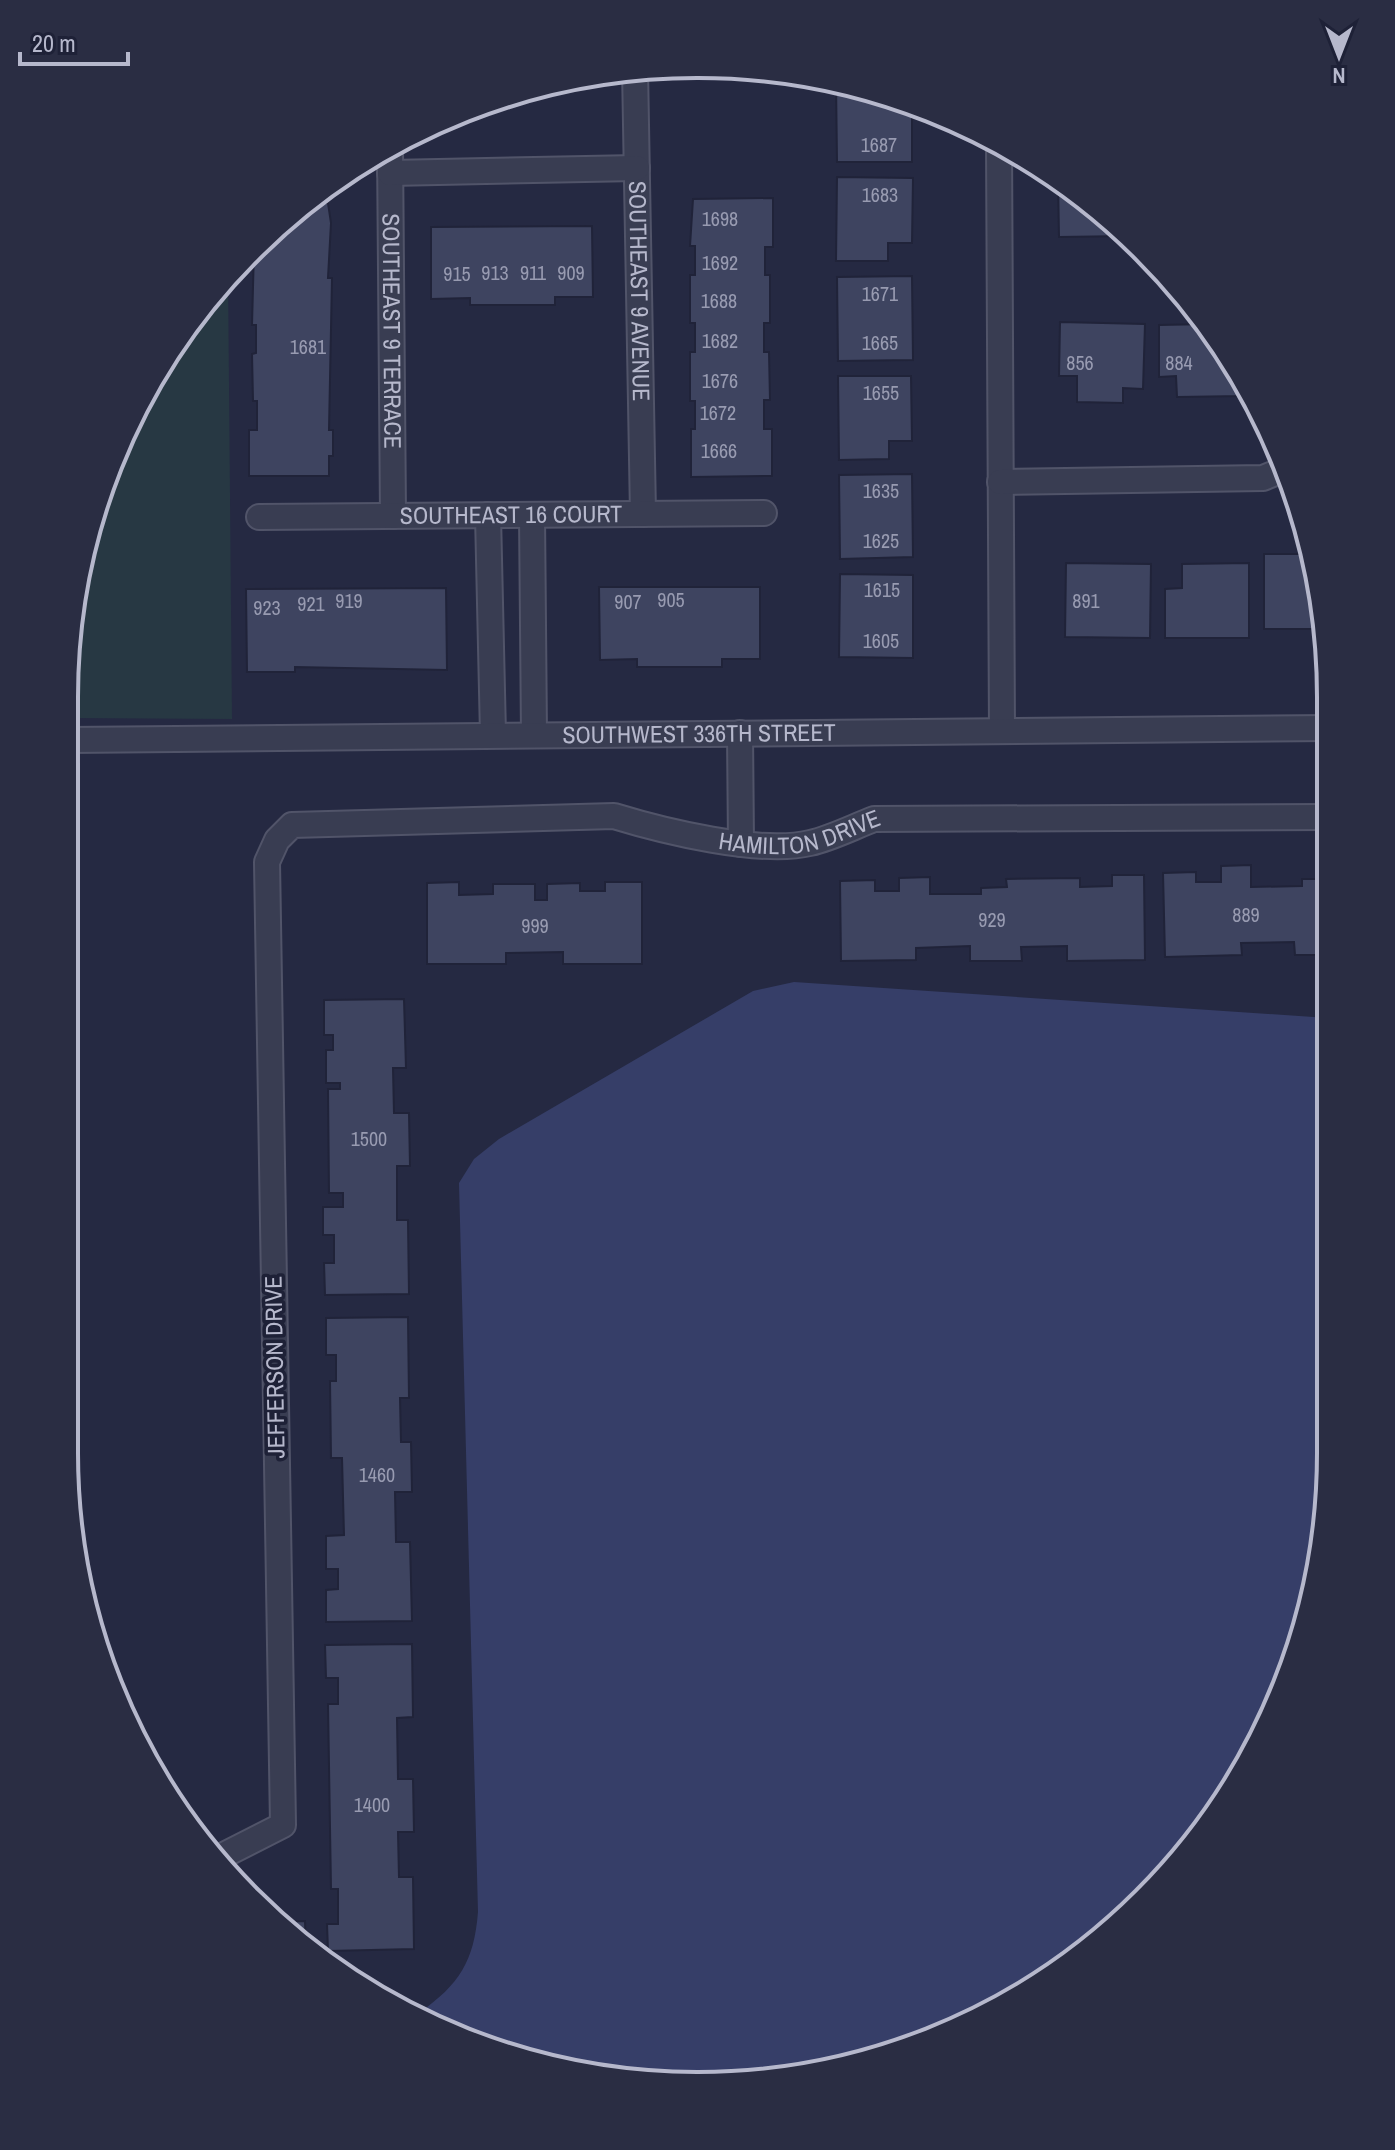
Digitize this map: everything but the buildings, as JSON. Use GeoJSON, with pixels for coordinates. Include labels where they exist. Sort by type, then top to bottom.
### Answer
{"type":"FeatureCollection","features":[{"type":"Feature","properties":{"kind":"street","name":"SOUTHEAST 9 AVENUE"},"geometry":{"type":"LineString","coordinates":[[635,81],[643,514]]}},
{"type":"Feature","properties":{"kind":"street"},"geometry":{"type":"LineString","coordinates":[[999,157],[1002,731]]}},
{"type":"Feature","properties":{"kind":"street","name":"SOUTHEAST 9 TERRACE"},"geometry":{"type":"LineString","coordinates":[[390,160],[393,516]]}},
{"type":"Feature","properties":{"kind":"street"},"geometry":{"type":"LineString","coordinates":[[390,173],[637,168]]}},
{"type":"Feature","properties":{"kind":"street"},"geometry":{"type":"LineString","coordinates":[[1000,482],[1263,478],[1275,473]]}},
{"type":"Feature","properties":{"kind":"street","name":"SOUTHEAST 16 COURT"},"geometry":{"type":"LineString","coordinates":[[259,517],[764,513]]}},
{"type":"Feature","properties":{"kind":"street"},"geometry":{"type":"LineString","coordinates":[[488,515],[493,735]]}},
{"type":"Feature","properties":{"kind":"street"},"geometry":{"type":"LineString","coordinates":[[532,515],[534,735]]}},
{"type":"Feature","properties":{"kind":"street","name":"SOUTHWEST 336TH STREET"},"geometry":{"type":"LineString","coordinates":[[78,740],[1317,728]]}},
{"type":"Feature","properties":{"kind":"street"},"geometry":{"type":"LineString","coordinates":[[740,733],[741,844]]}},
{"type":"Feature","properties":{"kind":"street","name":"HAMILTON DRIVE"},"geometry":{"type":"LineString","coordinates":[[277,840],[292,825],[614,816],[655,829],[741,844],[808,844],[874,819],[1317,817]]}},
{"type":"Feature","properties":{"kind":"street","name":"JEFFERSON DRIVE"},"geometry":{"type":"LineString","coordinates":[[226,1854],[283,1825],[267,862],[277,840]]}},
{"type":"Feature","properties":{"kind":"shaded area"},"geometry":{"type":"Polygon","coordinates":[[[228,294],[232,719],[78,718],[83,617],[99,537],[111,498],[125,460],[161,388],[182,353],[228,294]]]}},
{"type":"Feature","properties":{"kind":"water"},"geometry":{"type":"Polygon","coordinates":[[[794,982],[1317,1017],[1317,1452],[1312,1533],[1296,1613],[1284,1652],[1270,1690],[1234,1762],[1213,1797],[1163,1861],[1136,1891],[1075,1944],[1042,1968],[971,2008],[935,2025],[858,2051],[778,2067],[738,2071],[657,2071],[617,2067],[537,2051],[460,2025],[425,2008],[445,1992],[462,1970],[473,1944],[478,1912],[459,1183],[474,1159],[499,1139],[753,991],[794,982]]]}}]}
